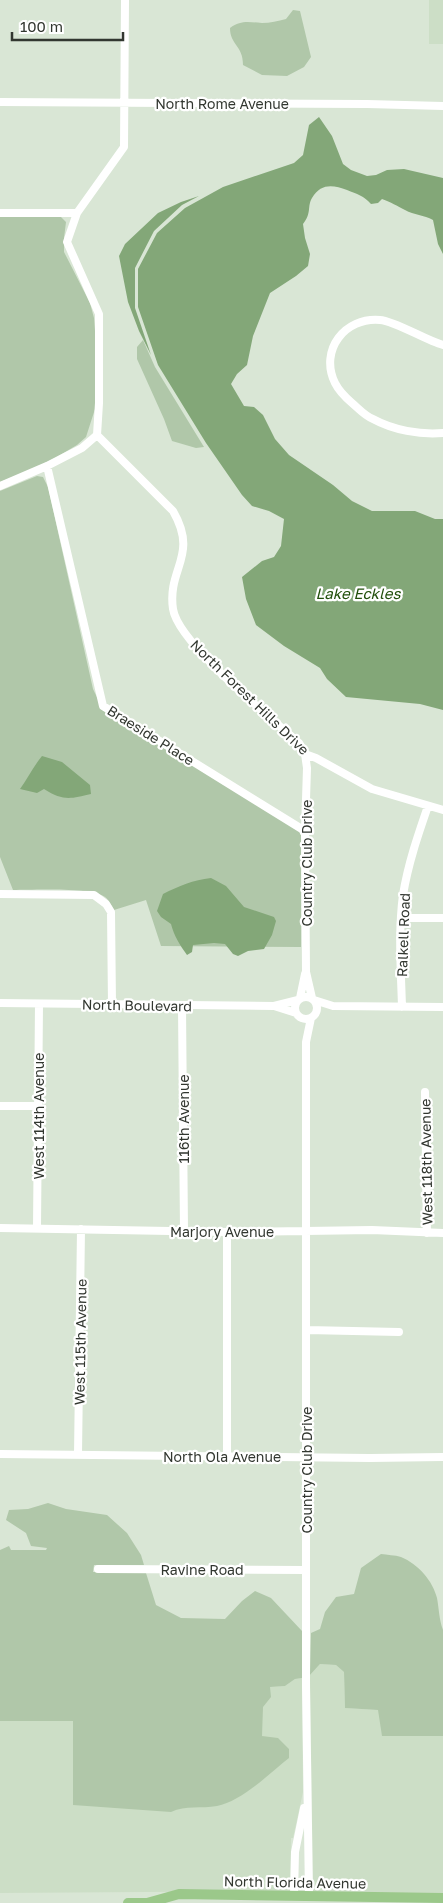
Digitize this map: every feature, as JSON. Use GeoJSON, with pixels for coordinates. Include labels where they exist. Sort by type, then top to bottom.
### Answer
{"type":"FeatureCollection","features":[{"type":"Feature","properties":{"kind":"main road","name":"North Florida Avenue"},"geometry":{"type":"LineString","coordinates":[[128,1903],[148,1903],[179,1894],[294,1900],[443,1898]]}},
{"type":"Feature","properties":{"kind":"street"},"geometry":{"type":"LineString","coordinates":[[0,486],[47,466],[82,448],[97,435],[99,314],[67,242],[77,214],[124,147],[125,0]]}},
{"type":"Feature","properties":{"kind":"street","name":"North Rome Avenue"},"geometry":{"type":"LineString","coordinates":[[0,102],[443,106]]}},
{"type":"Feature","properties":{"kind":"street"},"geometry":{"type":"LineString","coordinates":[[0,212],[77,214]]}},
{"type":"Feature","properties":{"kind":"street"},"geometry":{"type":"LineString","coordinates":[[443,345],[382,320],[368,320],[349,326],[341,333],[335,343],[331,357],[331,371],[334,383],[341,393],[372,419],[402,430],[443,434]]}},
{"type":"Feature","properties":{"kind":"street","name":"North Forest Hills Drive"},"geometry":{"type":"LineString","coordinates":[[97,435],[173,511],[181,525],[184,537],[183,555],[173,590],[173,610],[178,624],[186,636],[216,669],[299,744],[305,754],[316,758],[372,789],[443,810]]}},
{"type":"Feature","properties":{"kind":"street","name":"Braeside Place"},"geometry":{"type":"LineString","coordinates":[[47,466],[104,706],[305,831]]}},
{"type":"Feature","properties":{"kind":"street","name":"Country Club Drive"},"geometry":{"type":"LineString","coordinates":[[305,754],[307,768],[305,831],[306,972],[313,999]]}},
{"type":"Feature","properties":{"kind":"street","name":"Ralkell Road"},"geometry":{"type":"LineString","coordinates":[[402,1007],[401,918],[409,862],[428,806]]}},
{"type":"Feature","properties":{"kind":"street"},"geometry":{"type":"LineString","coordinates":[[0,894],[94,895],[106,904],[111,912],[112,1005]]}},
{"type":"Feature","properties":{"kind":"street"},"geometry":{"type":"LineString","coordinates":[[401,918],[443,918]]}},
{"type":"Feature","properties":{"kind":"street","name":"Country Club Drive"},"geometry":{"type":"LineString","coordinates":[[299,999],[306,972]]}},
{"type":"Feature","properties":{"kind":"street"},"geometry":{"type":"LineString","coordinates":[[333,1006],[313,1016],[298,1015],[295,1006],[299,999],[306,996],[333,1006],[443,1007]]}},
{"type":"Feature","properties":{"kind":"street","name":"North Boulevard"},"geometry":{"type":"LineString","coordinates":[[0,1004],[274,1006],[299,999]]}},
{"type":"Feature","properties":{"kind":"street"},"geometry":{"type":"LineString","coordinates":[[313,999],[317,1007],[313,1016]]}},
{"type":"Feature","properties":{"kind":"street","name":"West 114th Avenue"},"geometry":{"type":"LineString","coordinates":[[37,1228],[39,1004]]}},
{"type":"Feature","properties":{"kind":"street","name":"116th Avenue"},"geometry":{"type":"LineString","coordinates":[[182,1006],[184,1231]]}},
{"type":"Feature","properties":{"kind":"street","name":"North Boulevard"},"geometry":{"type":"LineString","coordinates":[[274,1006],[298,1015]]}},
{"type":"Feature","properties":{"kind":"street","name":"Country Club Drive"},"geometry":{"type":"LineString","coordinates":[[298,1015],[306,1042]]}},
{"type":"Feature","properties":{"kind":"street","name":"Country Club Drive"},"geometry":{"type":"LineString","coordinates":[[308,1900],[306,1042],[313,1016]]}},
{"type":"Feature","properties":{"kind":"street","name":"West 118th Avenue"},"geometry":{"type":"LineString","coordinates":[[425,1092],[427,1233]]}},
{"type":"Feature","properties":{"kind":"street"},"geometry":{"type":"LineString","coordinates":[[0,1106],[38,1106]]}},
{"type":"Feature","properties":{"kind":"street","name":"Marjory Avenue"},"geometry":{"type":"LineString","coordinates":[[0,1228],[227,1232],[372,1230],[443,1233]]}},
{"type":"Feature","properties":{"kind":"street","name":"West 115th Avenue"},"geometry":{"type":"LineString","coordinates":[[78,1455],[82,1229]]}},
{"type":"Feature","properties":{"kind":"street"},"geometry":{"type":"LineString","coordinates":[[227,1232],[227,1456]]}},
{"type":"Feature","properties":{"kind":"street"},"geometry":{"type":"LineString","coordinates":[[307,1330],[399,1332]]}},
{"type":"Feature","properties":{"kind":"street","name":"North Ola Avenue"},"geometry":{"type":"LineString","coordinates":[[0,1454],[443,1457]]}},
{"type":"Feature","properties":{"kind":"street","name":"Ravine Road"},"geometry":{"type":"LineString","coordinates":[[98,1569],[306,1570]]}},
{"type":"Feature","properties":{"kind":"street"},"geometry":{"type":"LineString","coordinates":[[294,1900],[295,1852],[307,1792]]}},
{"type":"Feature","properties":{"kind":"shaded area"},"geometry":{"type":"Polygon","coordinates":[[[429,0],[443,0],[443,44],[429,44],[429,0]]]}},
{"type":"Feature","properties":{"kind":"shaded area"},"geometry":{"type":"Polygon","coordinates":[[[293,10],[300,11],[311,57],[304,67],[287,76],[262,75],[243,65],[241,53],[232,38],[230,28],[241,23],[265,23],[286,19],[293,10]]]}},
{"type":"Feature","properties":{"kind":"shaded area"},"geometry":{"type":"Polygon","coordinates":[[[0,215],[59,215],[66,222],[64,252],[90,303],[94,318],[96,344],[95,409],[86,437],[77,445],[55,458],[29,471],[0,482],[0,215]]]}},
{"type":"Feature","properties":{"kind":"shaded area"},"geometry":{"type":"Polygon","coordinates":[[[143,340],[155,367],[204,447],[196,448],[172,441],[137,359],[137,347],[143,340]]]}},
{"type":"Feature","properties":{"kind":"shaded area"},"geometry":{"type":"Polygon","coordinates":[[[37,476],[43,477],[48,487],[93,689],[103,707],[112,716],[300,831],[301,947],[161,946],[146,900],[114,910],[105,897],[98,894],[61,890],[13,890],[0,857],[0,491],[37,476]]]}},
{"type":"Feature","properties":{"kind":"shaded area"},"geometry":{"type":"Polygon","coordinates":[[[48,1503],[66,1509],[107,1515],[127,1533],[141,1555],[144,1565],[94,1565],[93,1572],[146,1573],[156,1605],[181,1618],[225,1619],[242,1601],[255,1591],[271,1598],[302,1631],[302,1678],[295,1679],[285,1686],[270,1687],[271,1697],[263,1707],[262,1736],[278,1738],[289,1749],[289,1758],[246,1793],[217,1806],[188,1808],[171,1812],[73,1805],[73,1721],[0,1721],[0,1550],[9,1546],[11,1550],[46,1550],[47,1548],[31,1546],[26,1533],[6,1520],[9,1510],[28,1509],[48,1503]]]}},
{"type":"Feature","properties":{"kind":"shaded area"},"geometry":{"type":"Polygon","coordinates":[[[381,1554],[401,1557],[413,1564],[428,1579],[435,1592],[443,1630],[443,1736],[382,1736],[378,1710],[345,1708],[344,1672],[336,1665],[320,1664],[310,1675],[311,1633],[320,1629],[325,1612],[336,1597],[354,1594],[361,1568],[381,1554]]]}},
{"type":"Feature","properties":{"kind":"shaded area"},"geometry":{"type":"Polygon","coordinates":[[[320,1664],[336,1665],[344,1672],[345,1708],[378,1710],[433,1736],[443,1736],[443,1894],[313,1892],[310,1675],[320,1664]]]}},
{"type":"Feature","properties":{"kind":"shaded area"},"geometry":{"type":"Polygon","coordinates":[[[302,1678],[303,1792],[293,1838],[291,1838],[290,1891],[0,1893],[0,1721],[40,1721],[51,1711],[75,1720],[176,1807],[194,1807],[232,1800],[289,1757],[262,1736],[247,1728],[269,1687],[285,1686],[295,1679],[302,1678]]]}},
{"type":"Feature","properties":{"kind":"water","name":"Lake Eckles"},"geometry":{"type":"Polygon","coordinates":[[[319,117],[332,136],[343,164],[351,170],[367,176],[376,175],[387,170],[404,169],[443,178],[443,254],[438,244],[433,220],[408,212],[382,199],[378,203],[371,204],[366,199],[342,188],[332,186],[319,190],[311,201],[308,216],[303,224],[310,254],[308,266],[270,293],[253,336],[247,365],[237,374],[231,384],[244,406],[254,407],[263,415],[275,439],[289,455],[333,485],[352,501],[372,511],[415,511],[435,519],[443,519],[443,710],[420,704],[346,697],[327,679],[320,668],[284,646],[256,625],[246,599],[242,577],[262,561],[274,557],[281,546],[284,519],[269,511],[252,506],[242,495],[206,443],[158,365],[138,307],[138,269],[157,233],[185,208],[223,187],[294,163],[303,155],[309,125],[319,117]]]}},
{"type":"Feature","properties":{"kind":"water"},"geometry":{"type":"Polygon","coordinates":[[[199,196],[182,205],[154,231],[135,268],[135,308],[151,355],[128,302],[119,256],[125,244],[158,213],[199,196]]]}},
{"type":"Feature","properties":{"kind":"water"},"geometry":{"type":"Polygon","coordinates":[[[42,756],[62,762],[90,785],[91,794],[67,798],[56,796],[44,789],[37,793],[20,789],[42,756]]]}},
{"type":"Feature","properties":{"kind":"water"},"geometry":{"type":"Polygon","coordinates":[[[211,878],[226,886],[244,907],[274,917],[276,921],[272,935],[264,949],[248,951],[238,956],[233,954],[225,944],[214,943],[193,945],[192,952],[187,955],[171,924],[161,917],[157,911],[163,894],[198,880],[211,878]]]}}]}
